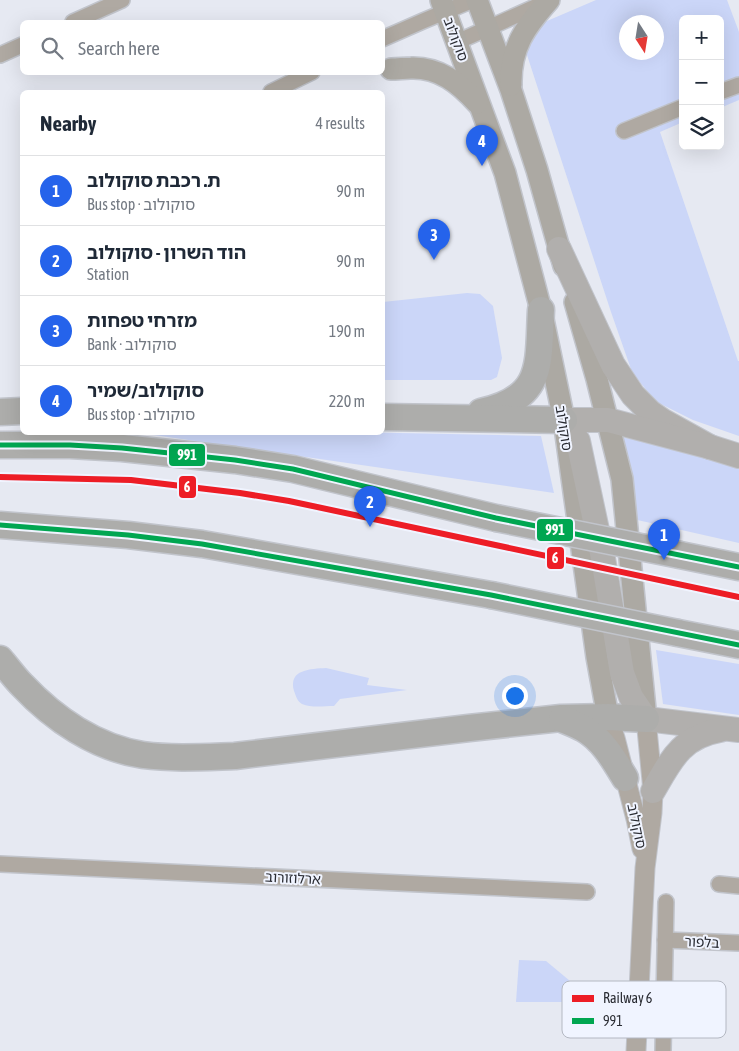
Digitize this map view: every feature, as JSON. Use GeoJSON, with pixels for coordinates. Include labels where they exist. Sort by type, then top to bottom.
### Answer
{"type":"FeatureCollection","features":[{"type":"Feature","properties":{"kind":"highway"},"geometry":{"type":"LineString","coordinates":[[453,418],[495,409],[509,403],[523,393],[534,378],[538,366],[541,310]]}},
{"type":"Feature","properties":{"kind":"highway"},"geometry":{"type":"LineString","coordinates":[[0,412],[20,411]]}},
{"type":"Feature","properties":{"kind":"highway"},"geometry":{"type":"LineString","coordinates":[[385,417],[564,420]]}},
{"type":"Feature","properties":{"kind":"highway"},"geometry":{"type":"LineString","coordinates":[[0,445],[70,445],[122,448],[284,467],[496,518],[739,567]]}},
{"type":"Feature","properties":{"kind":"highway"},"geometry":{"type":"LineString","coordinates":[[0,525],[128,535],[202,544],[491,596],[739,645]]}},
{"type":"Feature","properties":{"kind":"highway"},"geometry":{"type":"LineString","coordinates":[[0,659],[41,704],[65,723],[87,736],[114,748],[141,755],[170,758],[235,756],[561,718],[608,717],[646,719]]}},
{"type":"Feature","properties":{"kind":"highway"},"geometry":{"type":"LineString","coordinates":[[561,718],[585,729],[595,737],[612,756],[625,778]]}},
{"type":"Feature","properties":{"kind":"main road","name":"סוקולוב"},"geometry":{"type":"LineString","coordinates":[[475,0],[488,28],[537,170],[608,420],[622,479],[646,719]]}},
{"type":"Feature","properties":{"kind":"main road"},"geometry":{"type":"LineString","coordinates":[[510,90],[512,67],[518,45],[534,17],[550,0]]}},
{"type":"Feature","properties":{"kind":"main road","name":"סוקולוב"},"geometry":{"type":"LineString","coordinates":[[443,6],[506,173],[541,310],[564,420],[597,656],[608,717]]}},
{"type":"Feature","properties":{"kind":"main road"},"geometry":{"type":"LineString","coordinates":[[391,70],[412,68],[433,71],[451,79],[466,90],[481,107]]}},
{"type":"Feature","properties":{"kind":"main road"},"geometry":{"type":"LineString","coordinates":[[559,249],[609,357],[633,395],[650,412],[663,421],[710,447]]}},
{"type":"Feature","properties":{"kind":"main road"},"geometry":{"type":"LineString","coordinates":[[564,420],[608,420],[739,456]]}},
{"type":"Feature","properties":{"kind":"main road"},"geometry":{"type":"LineString","coordinates":[[564,420],[578,441],[603,558],[622,673],[631,697],[646,719],[734,729]]}},
{"type":"Feature","properties":{"kind":"main road"},"geometry":{"type":"LineString","coordinates":[[653,791],[672,758],[686,744],[708,733],[734,729]]}},
{"type":"Feature","properties":{"kind":"street"},"geometry":{"type":"LineString","coordinates":[[75,20],[92,6],[122,0]]}},
{"type":"Feature","properties":{"kind":"street"},"geometry":{"type":"LineString","coordinates":[[385,37],[443,6],[475,0]]}},
{"type":"Feature","properties":{"kind":"street"},"geometry":{"type":"LineString","coordinates":[[456,42],[550,0]]}},
{"type":"Feature","properties":{"kind":"street"},"geometry":{"type":"LineString","coordinates":[[0,55],[20,46]]}},
{"type":"Feature","properties":{"kind":"street"},"geometry":{"type":"LineString","coordinates":[[275,90],[306,75]]}},
{"type":"Feature","properties":{"kind":"street"},"geometry":{"type":"LineString","coordinates":[[724,91],[739,85]]}},
{"type":"Feature","properties":{"kind":"street"},"geometry":{"type":"LineString","coordinates":[[624,131],[679,109]]}},
{"type":"Feature","properties":{"kind":"street","name":"סוקולוב"},"geometry":{"type":"LineString","coordinates":[[608,717],[636,819],[645,868]]}},
{"type":"Feature","properties":{"kind":"street","name":"סוקולוב"},"geometry":{"type":"LineString","coordinates":[[639,981],[645,868],[653,791],[646,719]]}},
{"type":"Feature","properties":{"kind":"street","name":"ארלוזורוב"},"geometry":{"type":"LineString","coordinates":[[0,864],[586,892]]}},
{"type":"Feature","properties":{"kind":"street"},"geometry":{"type":"LineString","coordinates":[[719,884],[739,886]]}},
{"type":"Feature","properties":{"kind":"street"},"geometry":{"type":"LineString","coordinates":[[664,981],[666,902]]}},
{"type":"Feature","properties":{"kind":"street","name":"בלפור"},"geometry":{"type":"LineString","coordinates":[[665,940],[739,944]]}},
{"type":"Feature","properties":{"kind":"street","name":"סוקולוב"},"geometry":{"type":"LineString","coordinates":[[636,1051],[637,1038]]}},
{"type":"Feature","properties":{"kind":"street"},"geometry":{"type":"LineString","coordinates":[[663,1038],[663,1051]]}},
{"type":"Feature","properties":{"kind":"shaded area"},"geometry":{"type":"Polygon","coordinates":[[[596,0],[727,0],[739,32],[739,100],[724,106],[724,15],[679,15],[679,124],[660,132],[739,361],[739,436],[693,420],[655,401],[632,372],[527,55],[527,38],[533,27],[596,0]]]}},
{"type":"Feature","properties":{"kind":"shaded area"},"geometry":{"type":"Polygon","coordinates":[[[467,293],[480,294],[493,306],[502,358],[497,377],[491,380],[385,380],[385,302],[467,293]]]}},
{"type":"Feature","properties":{"kind":"shaded area"},"geometry":{"type":"Polygon","coordinates":[[[385,433],[541,436],[554,493],[154,435],[385,435],[385,433]]]}},
{"type":"Feature","properties":{"kind":"shaded area"},"geometry":{"type":"Polygon","coordinates":[[[620,437],[703,452],[739,465],[739,543],[633,519],[620,437]]]}},
{"type":"Feature","properties":{"kind":"shaded area"},"geometry":{"type":"Polygon","coordinates":[[[656,650],[739,664],[739,715],[663,704],[656,650]]]}},
{"type":"Feature","properties":{"kind":"shaded area"},"geometry":{"type":"Polygon","coordinates":[[[326,668],[369,678],[367,685],[407,690],[340,699],[334,706],[302,704],[294,691],[294,678],[308,670],[326,668]]]}},
{"type":"Feature","properties":{"kind":"shaded area"},"geometry":{"type":"Polygon","coordinates":[[[519,960],[546,961],[570,981],[562,981],[562,1002],[516,1002],[519,960]]]}},
{"type":"Feature","properties":{"kind":"rail line","name":"6"},"geometry":{"type":"LineString","coordinates":[[0,477],[131,480],[240,493],[289,501],[739,597]]}},
{"type":"Feature","properties":{"kind":"transit line","name":"991"},"geometry":{"type":"LineString","coordinates":[[0,445],[70,445],[122,448],[235,460],[293,469],[496,518],[739,567]]}},
{"type":"Feature","properties":{"kind":"transit line","name":"991"},"geometry":{"type":"LineString","coordinates":[[0,525],[128,535],[202,544],[491,595],[739,645]]}},
{"type":"Feature","properties":{"kind":"place","name":"סוקולוב/שמיר"},"geometry":{"type":"Point","coordinates":[482,166]}},
{"type":"Feature","properties":{"kind":"place","name":"מזרחי טפחות"},"geometry":{"type":"Point","coordinates":[434,260]}},
{"type":"Feature","properties":{"kind":"place","name":"הוד השרון - סוקולוב"},"geometry":{"type":"Point","coordinates":[370,527]}},
{"type":"Feature","properties":{"kind":"place","name":"ת. רכבת סוקולוב"},"geometry":{"type":"Point","coordinates":[664,560]}}]}
